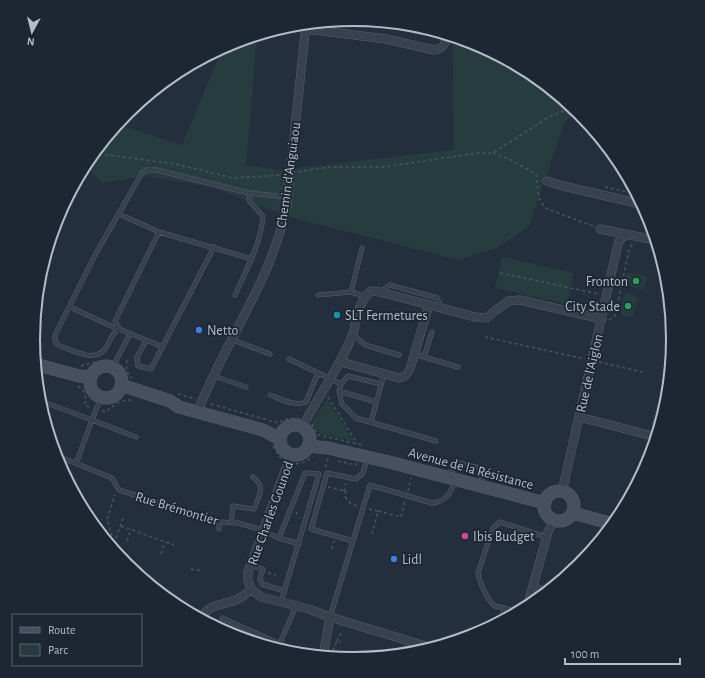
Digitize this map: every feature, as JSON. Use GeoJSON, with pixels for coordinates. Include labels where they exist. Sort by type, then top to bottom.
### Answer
{"type":"FeatureCollection","features":[{"type":"Feature","properties":{"kind":"main road"},"geometry":{"type":"LineString","coordinates":[[41,365],[91,377]]}},
{"type":"Feature","properties":{"kind":"main road"},"geometry":{"type":"LineString","coordinates":[[99,368],[112,368],[119,374],[121,385],[114,396],[101,398],[91,390],[91,377],[99,368]]}},
{"type":"Feature","properties":{"kind":"main road"},"geometry":{"type":"LineString","coordinates":[[121,385],[170,401],[205,405],[281,435]]}},
{"type":"Feature","properties":{"kind":"main road"},"geometry":{"type":"LineString","coordinates":[[170,401],[179,407],[281,435]]}},
{"type":"Feature","properties":{"kind":"main road"},"geometry":{"type":"LineString","coordinates":[[305,423],[306,431],[313,443],[294,459],[284,450],[281,435],[286,428],[305,423]]}},
{"type":"Feature","properties":{"kind":"main road","name":"Avenue de la Résistance"},"geometry":{"type":"LineString","coordinates":[[313,443],[545,503]]}},
{"type":"Feature","properties":{"kind":"main road","name":"Avenue de la Résistance"},"geometry":{"type":"LineString","coordinates":[[313,443],[361,450],[389,462]]}},
{"type":"Feature","properties":{"kind":"main road"},"geometry":{"type":"LineString","coordinates":[[562,492],[573,500],[573,513],[565,520],[554,520],[546,513],[545,503],[550,495],[562,492]]}},
{"type":"Feature","properties":{"kind":"main road"},"geometry":{"type":"LineString","coordinates":[[573,513],[606,522]]}},
{"type":"Feature","properties":{"kind":"street"},"geometry":{"type":"LineString","coordinates":[[320,28],[386,39],[434,50],[440,49],[444,46],[445,40]]}},
{"type":"Feature","properties":{"kind":"street","name":"Chemin d'Anguiaou"},"geometry":{"type":"LineString","coordinates":[[205,405],[213,376],[233,340],[271,260],[282,226],[288,197],[306,30]]}},
{"type":"Feature","properties":{"kind":"street"},"geometry":{"type":"LineString","coordinates":[[547,181],[634,202]]}},
{"type":"Feature","properties":{"kind":"street"},"geometry":{"type":"LineString","coordinates":[[600,229],[630,235],[648,237]]}},
{"type":"Feature","properties":{"kind":"street","name":"Rue de l'Aiglon"},"geometry":{"type":"LineString","coordinates":[[562,492],[618,244],[620,240],[630,235]]}},
{"type":"Feature","properties":{"kind":"street"},"geometry":{"type":"LineString","coordinates":[[305,423],[341,362],[353,334],[364,296],[370,291],[380,292],[486,318],[494,314],[508,301],[520,300],[602,319]]}},
{"type":"Feature","properties":{"kind":"street"},"geometry":{"type":"LineString","coordinates":[[341,362],[399,378],[405,376],[410,369],[429,305]]}},
{"type":"Feature","properties":{"kind":"street"},"geometry":{"type":"LineString","coordinates":[[579,417],[650,436]]}},
{"type":"Feature","properties":{"kind":"street","name":"Rue Charles Gounod"},"geometry":{"type":"LineString","coordinates":[[251,589],[248,580],[251,565],[263,531],[294,459]]}},
{"type":"Feature","properties":{"kind":"street"},"geometry":{"type":"LineString","coordinates":[[531,595],[547,537],[554,520]]}},
{"type":"Feature","properties":{"kind":"street"},"geometry":{"type":"LineString","coordinates":[[203,614],[213,606],[237,601],[251,589],[261,597],[296,606],[420,644]]}},
{"type":"Feature","properties":{"kind":"street"},"geometry":{"type":"LineString","coordinates":[[324,650],[330,617]]}},
{"type":"Feature","properties":{"kind":"lane"},"geometry":{"type":"LineString","coordinates":[[119,328],[114,332],[104,351],[94,356],[84,355],[58,346],[55,341],[55,335],[94,257],[139,177],[147,170],[157,170],[249,193],[288,197]]}},
{"type":"Feature","properties":{"kind":"lane"},"geometry":{"type":"LineString","coordinates":[[235,295],[252,259],[263,225],[263,216],[250,202],[249,193]]}},
{"type":"Feature","properties":{"kind":"lane"},"geometry":{"type":"LineString","coordinates":[[119,214],[159,232],[252,259]]}},
{"type":"Feature","properties":{"kind":"lane"},"geometry":{"type":"LineString","coordinates":[[119,328],[115,321],[159,232]]}},
{"type":"Feature","properties":{"kind":"lane"},"geometry":{"type":"LineString","coordinates":[[146,341],[137,357],[138,366],[152,370],[214,248]]}},
{"type":"Feature","properties":{"kind":"lane"},"geometry":{"type":"LineString","coordinates":[[351,292],[362,248]]}},
{"type":"Feature","properties":{"kind":"lane"},"geometry":{"type":"LineString","coordinates":[[380,292],[390,285],[437,298],[443,308]]}},
{"type":"Feature","properties":{"kind":"lane"},"geometry":{"type":"LineString","coordinates":[[318,295],[351,292],[364,296]]}},
{"type":"Feature","properties":{"kind":"lane"},"geometry":{"type":"LineString","coordinates":[[70,307],[146,341],[163,347]]}},
{"type":"Feature","properties":{"kind":"lane"},"geometry":{"type":"LineString","coordinates":[[424,357],[432,332]]}},
{"type":"Feature","properties":{"kind":"lane"},"geometry":{"type":"LineString","coordinates":[[112,368],[130,334]]}},
{"type":"Feature","properties":{"kind":"lane"},"geometry":{"type":"LineString","coordinates":[[353,334],[365,345],[399,355]]}},
{"type":"Feature","properties":{"kind":"lane"},"geometry":{"type":"LineString","coordinates":[[233,340],[270,354]]}},
{"type":"Feature","properties":{"kind":"lane"},"geometry":{"type":"LineString","coordinates":[[414,354],[458,367]]}},
{"type":"Feature","properties":{"kind":"lane"},"geometry":{"type":"LineString","coordinates":[[289,359],[341,384]]}},
{"type":"Feature","properties":{"kind":"lane"},"geometry":{"type":"LineString","coordinates":[[270,395],[293,403],[302,404],[306,402],[318,373]]}},
{"type":"Feature","properties":{"kind":"lane"},"geometry":{"type":"LineString","coordinates":[[370,422],[384,374]]}},
{"type":"Feature","properties":{"kind":"lane"},"geometry":{"type":"LineString","coordinates":[[213,376],[246,387]]}},
{"type":"Feature","properties":{"kind":"lane"},"geometry":{"type":"LineString","coordinates":[[381,384],[348,376],[341,384],[340,391],[342,404],[356,418],[436,441]]}},
{"type":"Feature","properties":{"kind":"lane"},"geometry":{"type":"LineString","coordinates":[[340,391],[376,402]]}},
{"type":"Feature","properties":{"kind":"lane"},"geometry":{"type":"LineString","coordinates":[[76,464],[101,398]]}},
{"type":"Feature","properties":{"kind":"lane"},"geometry":{"type":"LineString","coordinates":[[47,405],[78,417],[92,420],[127,436],[136,437]]}},
{"type":"Feature","properties":{"kind":"lane","name":"Rue Brémontier"},"geometry":{"type":"LineString","coordinates":[[63,458],[112,478],[119,490],[219,522],[238,523],[299,544]]}},
{"type":"Feature","properties":{"kind":"lane"},"geometry":{"type":"LineString","coordinates":[[353,541],[311,529],[327,473],[356,479],[363,473],[367,458]]}},
{"type":"Feature","properties":{"kind":"lane"},"geometry":{"type":"LineString","coordinates":[[330,617],[370,485],[436,502],[450,494],[450,479],[459,463],[479,468],[484,488]]}},
{"type":"Feature","properties":{"kind":"lane"},"geometry":{"type":"LineString","coordinates":[[279,538],[305,473],[319,474],[281,602]]}},
{"type":"Feature","properties":{"kind":"lane"},"geometry":{"type":"LineString","coordinates":[[231,523],[234,506],[254,509],[261,489],[260,482],[253,477]]}},
{"type":"Feature","properties":{"kind":"lane"},"geometry":{"type":"LineString","coordinates":[[219,522],[219,529]]}},
{"type":"Feature","properties":{"kind":"lane"},"geometry":{"type":"LineString","coordinates":[[509,610],[494,605],[490,601],[479,580],[478,573],[493,528],[500,522],[547,537]]}},
{"type":"Feature","properties":{"kind":"lane"},"geometry":{"type":"LineString","coordinates":[[251,565],[263,569],[260,579],[262,584],[284,591]]}},
{"type":"Feature","properties":{"kind":"lane"},"geometry":{"type":"LineString","coordinates":[[534,585],[542,588]]}},
{"type":"Feature","properties":{"kind":"lane"},"geometry":{"type":"LineString","coordinates":[[222,618],[280,643],[296,606]]}},
{"type":"Feature","properties":{"kind":"lane"},"geometry":{"type":"LineString","coordinates":[[503,613],[504,608]]}},
{"type":"Feature","properties":{"kind":"path"},"geometry":{"type":"LineString","coordinates":[[493,153],[547,118],[565,110]]}},
{"type":"Feature","properties":{"kind":"path"},"geometry":{"type":"LineString","coordinates":[[100,154],[176,164],[233,178],[244,178],[290,174],[329,167],[384,167],[478,153],[493,153],[509,159],[536,174],[540,198],[545,208],[584,221],[600,229]]}},
{"type":"Feature","properties":{"kind":"path"},"geometry":{"type":"LineString","coordinates":[[602,319],[610,321],[615,316],[630,235]]}},
{"type":"Feature","properties":{"kind":"path"},"geometry":{"type":"LineString","coordinates":[[500,273],[606,296]]}},
{"type":"Feature","properties":{"kind":"path"},"geometry":{"type":"LineString","coordinates":[[485,337],[586,360]]}},
{"type":"Feature","properties":{"kind":"path"},"geometry":{"type":"LineString","coordinates":[[80,366],[87,365],[100,359]]}},
{"type":"Feature","properties":{"kind":"path"},"geometry":{"type":"LineString","coordinates":[[597,362],[642,372]]}},
{"type":"Feature","properties":{"kind":"path"},"geometry":{"type":"LineString","coordinates":[[76,385],[82,390],[86,397],[85,406]]}},
{"type":"Feature","properties":{"kind":"path"},"geometry":{"type":"LineString","coordinates":[[324,391],[357,443]]}},
{"type":"Feature","properties":{"kind":"path"},"geometry":{"type":"LineString","coordinates":[[106,412],[111,407],[124,401],[136,400]]}},
{"type":"Feature","properties":{"kind":"path"},"geometry":{"type":"LineString","coordinates":[[205,405],[278,423],[295,417],[305,423],[313,443],[304,462],[294,459]]}},
{"type":"Feature","properties":{"kind":"path"},"geometry":{"type":"LineString","coordinates":[[372,534],[378,511],[401,517],[411,478]]}},
{"type":"Feature","properties":{"kind":"path"},"geometry":{"type":"LineString","coordinates":[[344,491],[346,482]]}},
{"type":"Feature","properties":{"kind":"path"},"geometry":{"type":"LineString","coordinates":[[112,536],[107,519],[116,492]]}},
{"type":"Feature","properties":{"kind":"path"},"geometry":{"type":"LineString","coordinates":[[345,497],[351,504]]}},
{"type":"Feature","properties":{"kind":"path"},"geometry":{"type":"LineString","coordinates":[[116,538],[124,518]]}},
{"type":"Feature","properties":{"kind":"path"},"geometry":{"type":"LineString","coordinates":[[121,526],[174,545]]}},
{"type":"Feature","properties":{"kind":"path"},"geometry":{"type":"LineString","coordinates":[[127,541],[131,529]]}},
{"type":"Feature","properties":{"kind":"path"},"geometry":{"type":"LineString","coordinates":[[332,549],[335,540]]}},
{"type":"Feature","properties":{"kind":"path"},"geometry":{"type":"LineString","coordinates":[[161,554],[165,542]]}},
{"type":"Feature","properties":{"kind":"path"},"geometry":{"type":"LineString","coordinates":[[191,569],[202,572]]}},
{"type":"Feature","properties":{"kind":"path"},"geometry":{"type":"LineString","coordinates":[[333,651],[340,634],[344,634]]}},
{"type":"Feature","properties":{"kind":"path"},"geometry":{"type":"LineString","coordinates":[[337,641],[341,642]]}},
{"type":"Feature","properties":{"kind":"green space"},"geometry":{"type":"Polygon","coordinates":[[[257,42],[246,165],[278,170],[454,150],[452,43],[491,58],[509,68],[543,91],[571,116],[565,121],[529,226],[497,248],[458,260],[290,217],[211,187],[147,176],[102,183],[89,169],[104,148],[123,126],[182,145],[219,56],[257,42]]]}},
{"type":"Feature","properties":{"kind":"green space"},"geometry":{"type":"Polygon","coordinates":[[[502,257],[574,273],[567,304],[495,288],[502,257]]]}},
{"type":"Feature","properties":{"kind":"green space","name":"Fronton"},"geometry":{"type":"Polygon","coordinates":[[[627,272],[647,277],[644,290],[624,285],[627,272]]]}},
{"type":"Feature","properties":{"kind":"green space","name":"City Stade"},"geometry":{"type":"Polygon","coordinates":[[[626,294],[635,295],[637,299],[633,316],[631,317],[622,316],[621,313],[622,301],[626,294]]]}},
{"type":"Feature","properties":{"kind":"green space"},"geometry":{"type":"Polygon","coordinates":[[[660,398],[653,426],[651,425],[660,398]]]}},
{"type":"Feature","properties":{"kind":"green space"},"geometry":{"type":"Polygon","coordinates":[[[327,399],[354,441],[320,434],[312,423],[327,399]]]}},
{"type":"Feature","properties":{"kind":"place","name":"Fronton"},"geometry":{"type":"Point","coordinates":[636,281]}},
{"type":"Feature","properties":{"kind":"place","name":"City Stade"},"geometry":{"type":"Point","coordinates":[628,306]}},
{"type":"Feature","properties":{"kind":"place","name":"SLT Fermetures"},"geometry":{"type":"Point","coordinates":[337,315]}},
{"type":"Feature","properties":{"kind":"place","name":"Netto"},"geometry":{"type":"Point","coordinates":[199,330]}},
{"type":"Feature","properties":{"kind":"place","name":"Ibis Budget"},"geometry":{"type":"Point","coordinates":[465,536]}},
{"type":"Feature","properties":{"kind":"place","name":"Lidl"},"geometry":{"type":"Point","coordinates":[394,559]}}]}
